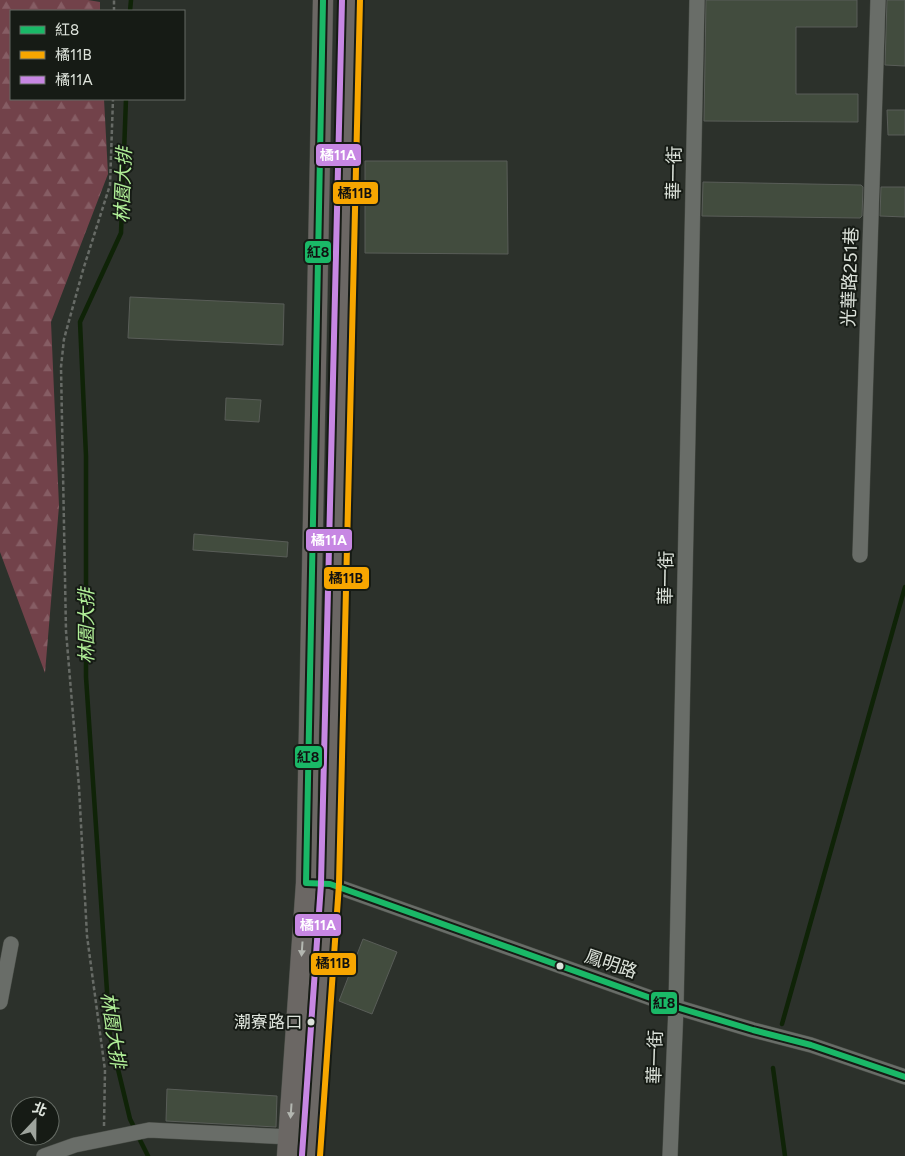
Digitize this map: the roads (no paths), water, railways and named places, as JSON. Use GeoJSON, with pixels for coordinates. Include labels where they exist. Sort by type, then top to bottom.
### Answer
{"type":"FeatureCollection","features":[{"type":"Feature","properties":{"kind":"main road"},"geometry":{"type":"LineString","coordinates":[[288,1146],[306,883],[323,0]]}},
{"type":"Feature","properties":{"kind":"main road"},"geometry":{"type":"LineString","coordinates":[[311,1147],[330,884],[351,0]]}},
{"type":"Feature","properties":{"kind":"street","name":"華一街"},"geometry":{"type":"LineString","coordinates":[[670,1156],[676,1006],[697,0]]}},
{"type":"Feature","properties":{"kind":"street","name":"光華路251巷"},"geometry":{"type":"LineString","coordinates":[[860,555],[878,0]]}},
{"type":"Feature","properties":{"kind":"street","name":"鳳明路"},"geometry":{"type":"LineString","coordinates":[[306,883],[330,884],[676,1006],[753,1030],[811,1045],[905,1077]]}},
{"type":"Feature","properties":{"kind":"street"},"geometry":{"type":"LineString","coordinates":[[0,1002],[11,944]]}},
{"type":"Feature","properties":{"kind":"street"},"geometry":{"type":"LineString","coordinates":[[44,1156],[75,1145],[149,1130],[311,1147]]}},
{"type":"Feature","properties":{"kind":"waterway","name":"林園大排"},"geometry":{"type":"LineString","coordinates":[[130,10],[131,0]]}},
{"type":"Feature","properties":{"kind":"waterway","name":"林園大排"},"geometry":{"type":"LineString","coordinates":[[126,100],[121,233],[80,322],[86,456],[86,677],[110,1036],[130,1119],[135,1129]]}},
{"type":"Feature","properties":{"kind":"waterway"},"geometry":{"type":"LineString","coordinates":[[782,1024],[905,587]]}},
{"type":"Feature","properties":{"kind":"waterway"},"geometry":{"type":"LineString","coordinates":[[773,1068],[785,1156]]}},
{"type":"Feature","properties":{"kind":"waterway","name":"林園大排"},"geometry":{"type":"LineString","coordinates":[[138,1136],[148,1156]]}},
{"type":"Feature","properties":{"kind":"place","name":"潮寮路口"},"geometry":{"type":"Point","coordinates":[311,1022]}}]}
